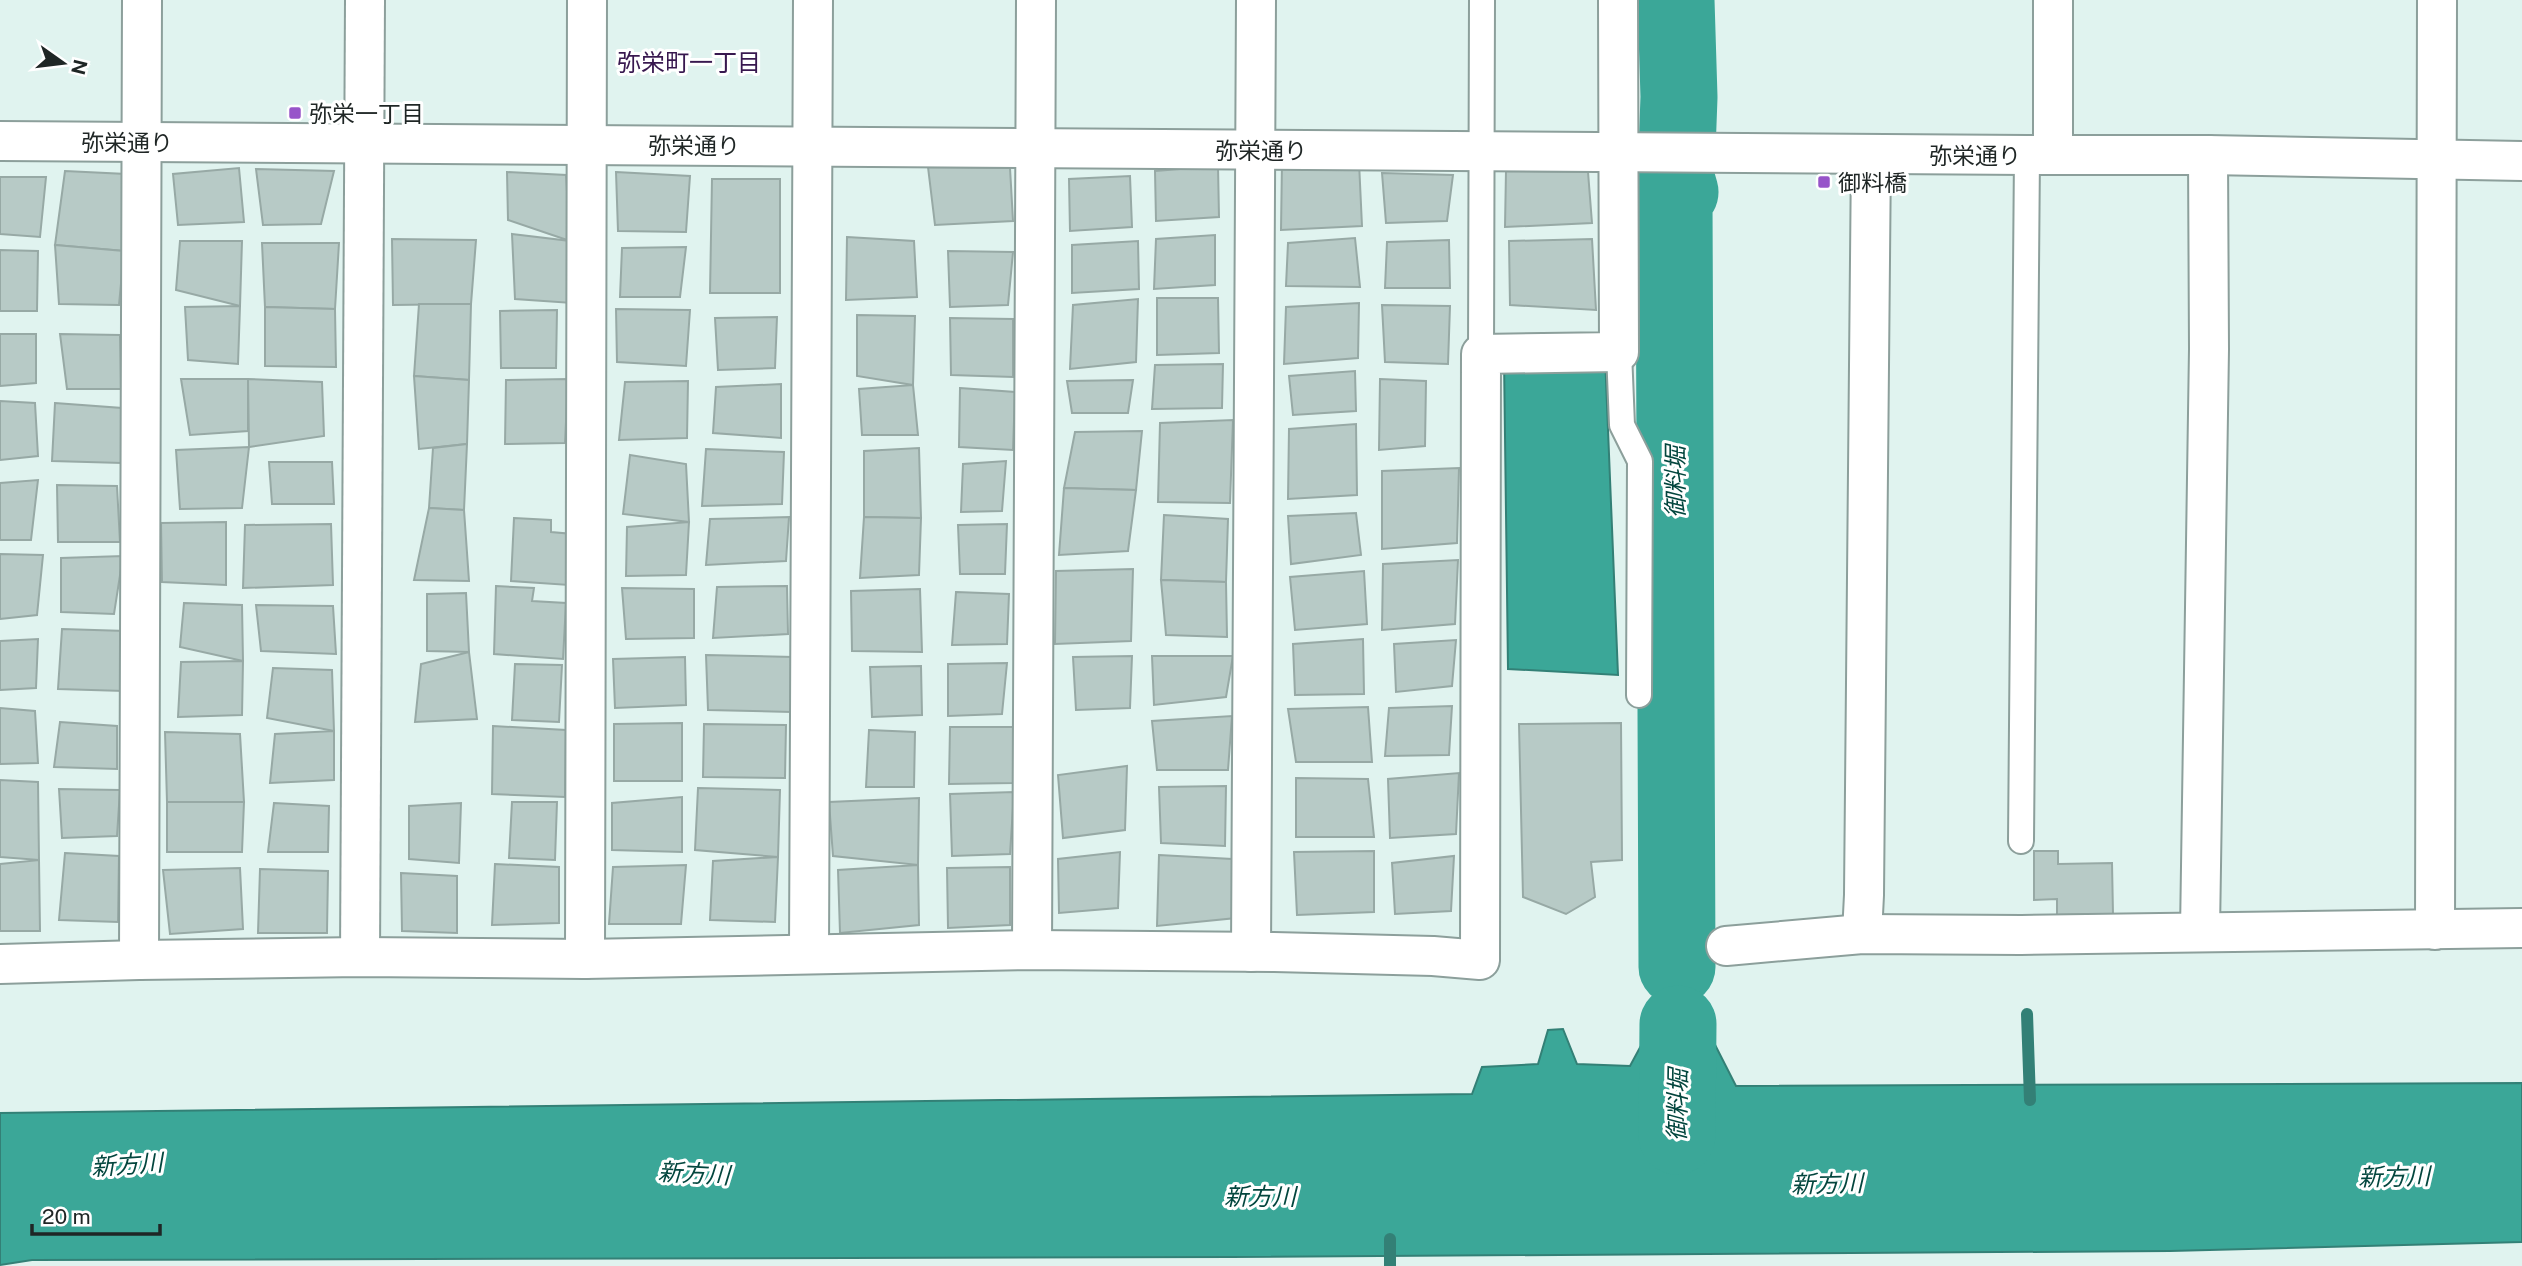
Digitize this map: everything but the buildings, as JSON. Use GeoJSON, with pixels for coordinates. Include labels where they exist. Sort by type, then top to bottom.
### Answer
{"type":"FeatureCollection","features":[{"type":"Feature","properties":{"kind":"street"},"geometry":{"type":"LineString","coordinates":[[139,960],[142,0]]}},
{"type":"Feature","properties":{"kind":"street"},"geometry":{"type":"LineString","coordinates":[[360,957],[365,0]]}},
{"type":"Feature","properties":{"kind":"street"},"geometry":{"type":"LineString","coordinates":[[585,959],[587,0]]}},
{"type":"Feature","properties":{"kind":"street"},"geometry":{"type":"LineString","coordinates":[[809,953],[813,0]]}},
{"type":"Feature","properties":{"kind":"street"},"geometry":{"type":"LineString","coordinates":[[1032,950],[1036,0]]}},
{"type":"Feature","properties":{"kind":"street"},"geometry":{"type":"LineString","coordinates":[[1251,952],[1256,0]]}},
{"type":"Feature","properties":{"kind":"street"},"geometry":{"type":"LineString","coordinates":[[0,964],[360,957],[585,959],[1032,950],[1433,956],[1480,960],[1481,354],[1619,352],[1628,152],[1618,0]]}},
{"type":"Feature","properties":{"kind":"street"},"geometry":{"type":"LineString","coordinates":[[2040,155],[2053,0]]}},
{"type":"Feature","properties":{"kind":"street"},"geometry":{"type":"LineString","coordinates":[[2435,930],[2437,0]]}},
{"type":"Feature","properties":{"kind":"street","name":"弥栄通り"},"geometry":{"type":"LineString","coordinates":[[0,141],[2208,155],[2522,161]]}},
{"type":"Feature","properties":{"kind":"street"},"geometry":{"type":"LineString","coordinates":[[1862,934],[1871,154]]}},
{"type":"Feature","properties":{"kind":"street"},"geometry":{"type":"LineString","coordinates":[[2200,931],[2208,155]]}},
{"type":"Feature","properties":{"kind":"street"},"geometry":{"type":"LineString","coordinates":[[1726,946],[1862,934],[2021,935],[2522,928]]}},
{"type":"Feature","properties":{"kind":"lane"},"geometry":{"type":"LineString","coordinates":[[1481,354],[1482,0]]}},
{"type":"Feature","properties":{"kind":"lane"},"geometry":{"type":"LineString","coordinates":[[2021,841],[2040,155]]}},
{"type":"Feature","properties":{"kind":"lane"},"geometry":{"type":"LineString","coordinates":[[1619,352],[1622,425],[1640,461],[1639,695]]}},
{"type":"Feature","properties":{"kind":"water"},"geometry":{"type":"Polygon","coordinates":[[[1605,356],[1618,675],[1508,669],[1504,357],[1605,356]]]}},
{"type":"Feature","properties":{"kind":"water","name":"新方川"},"geometry":{"type":"Polygon","coordinates":[[[1563,1029],[1577,1064],[1630,1066],[1650,1029],[1707,1029],[1736,1086],[2522,1083],[2522,1242],[2170,1251],[32,1260],[0,1265],[0,1113],[1472,1094],[1482,1067],[1538,1064],[1548,1030],[1563,1029]]]}},
{"type":"Feature","properties":{"kind":"waterway","name":"御料堀"},"geometry":{"type":"LineString","coordinates":[[1676,0],[1679,97],[1676,178],[1680,192],[1674,198],[1677,967]]}},
{"type":"Feature","properties":{"kind":"waterway"},"geometry":{"type":"LineString","coordinates":[[2027,1014],[2030,1100]]}},
{"type":"Feature","properties":{"kind":"waterway","name":"御料堀"},"geometry":{"type":"LineString","coordinates":[[1677,1136],[1678,1024]]}},
{"type":"Feature","properties":{"kind":"waterway"},"geometry":{"type":"LineString","coordinates":[[1390,1239],[1390,1266]]}},
{"type":"Feature","properties":{"kind":"place","name":"弥栄一丁目"},"geometry":{"type":"Point","coordinates":[295,113]}},
{"type":"Feature","properties":{"kind":"place","name":"御料橋"},"geometry":{"type":"Point","coordinates":[1824,182]}},
{"type":"Feature","properties":{"kind":"district","name":"弥栄町一丁目"},"geometry":{"type":"Point","coordinates":[689,62]}}]}
